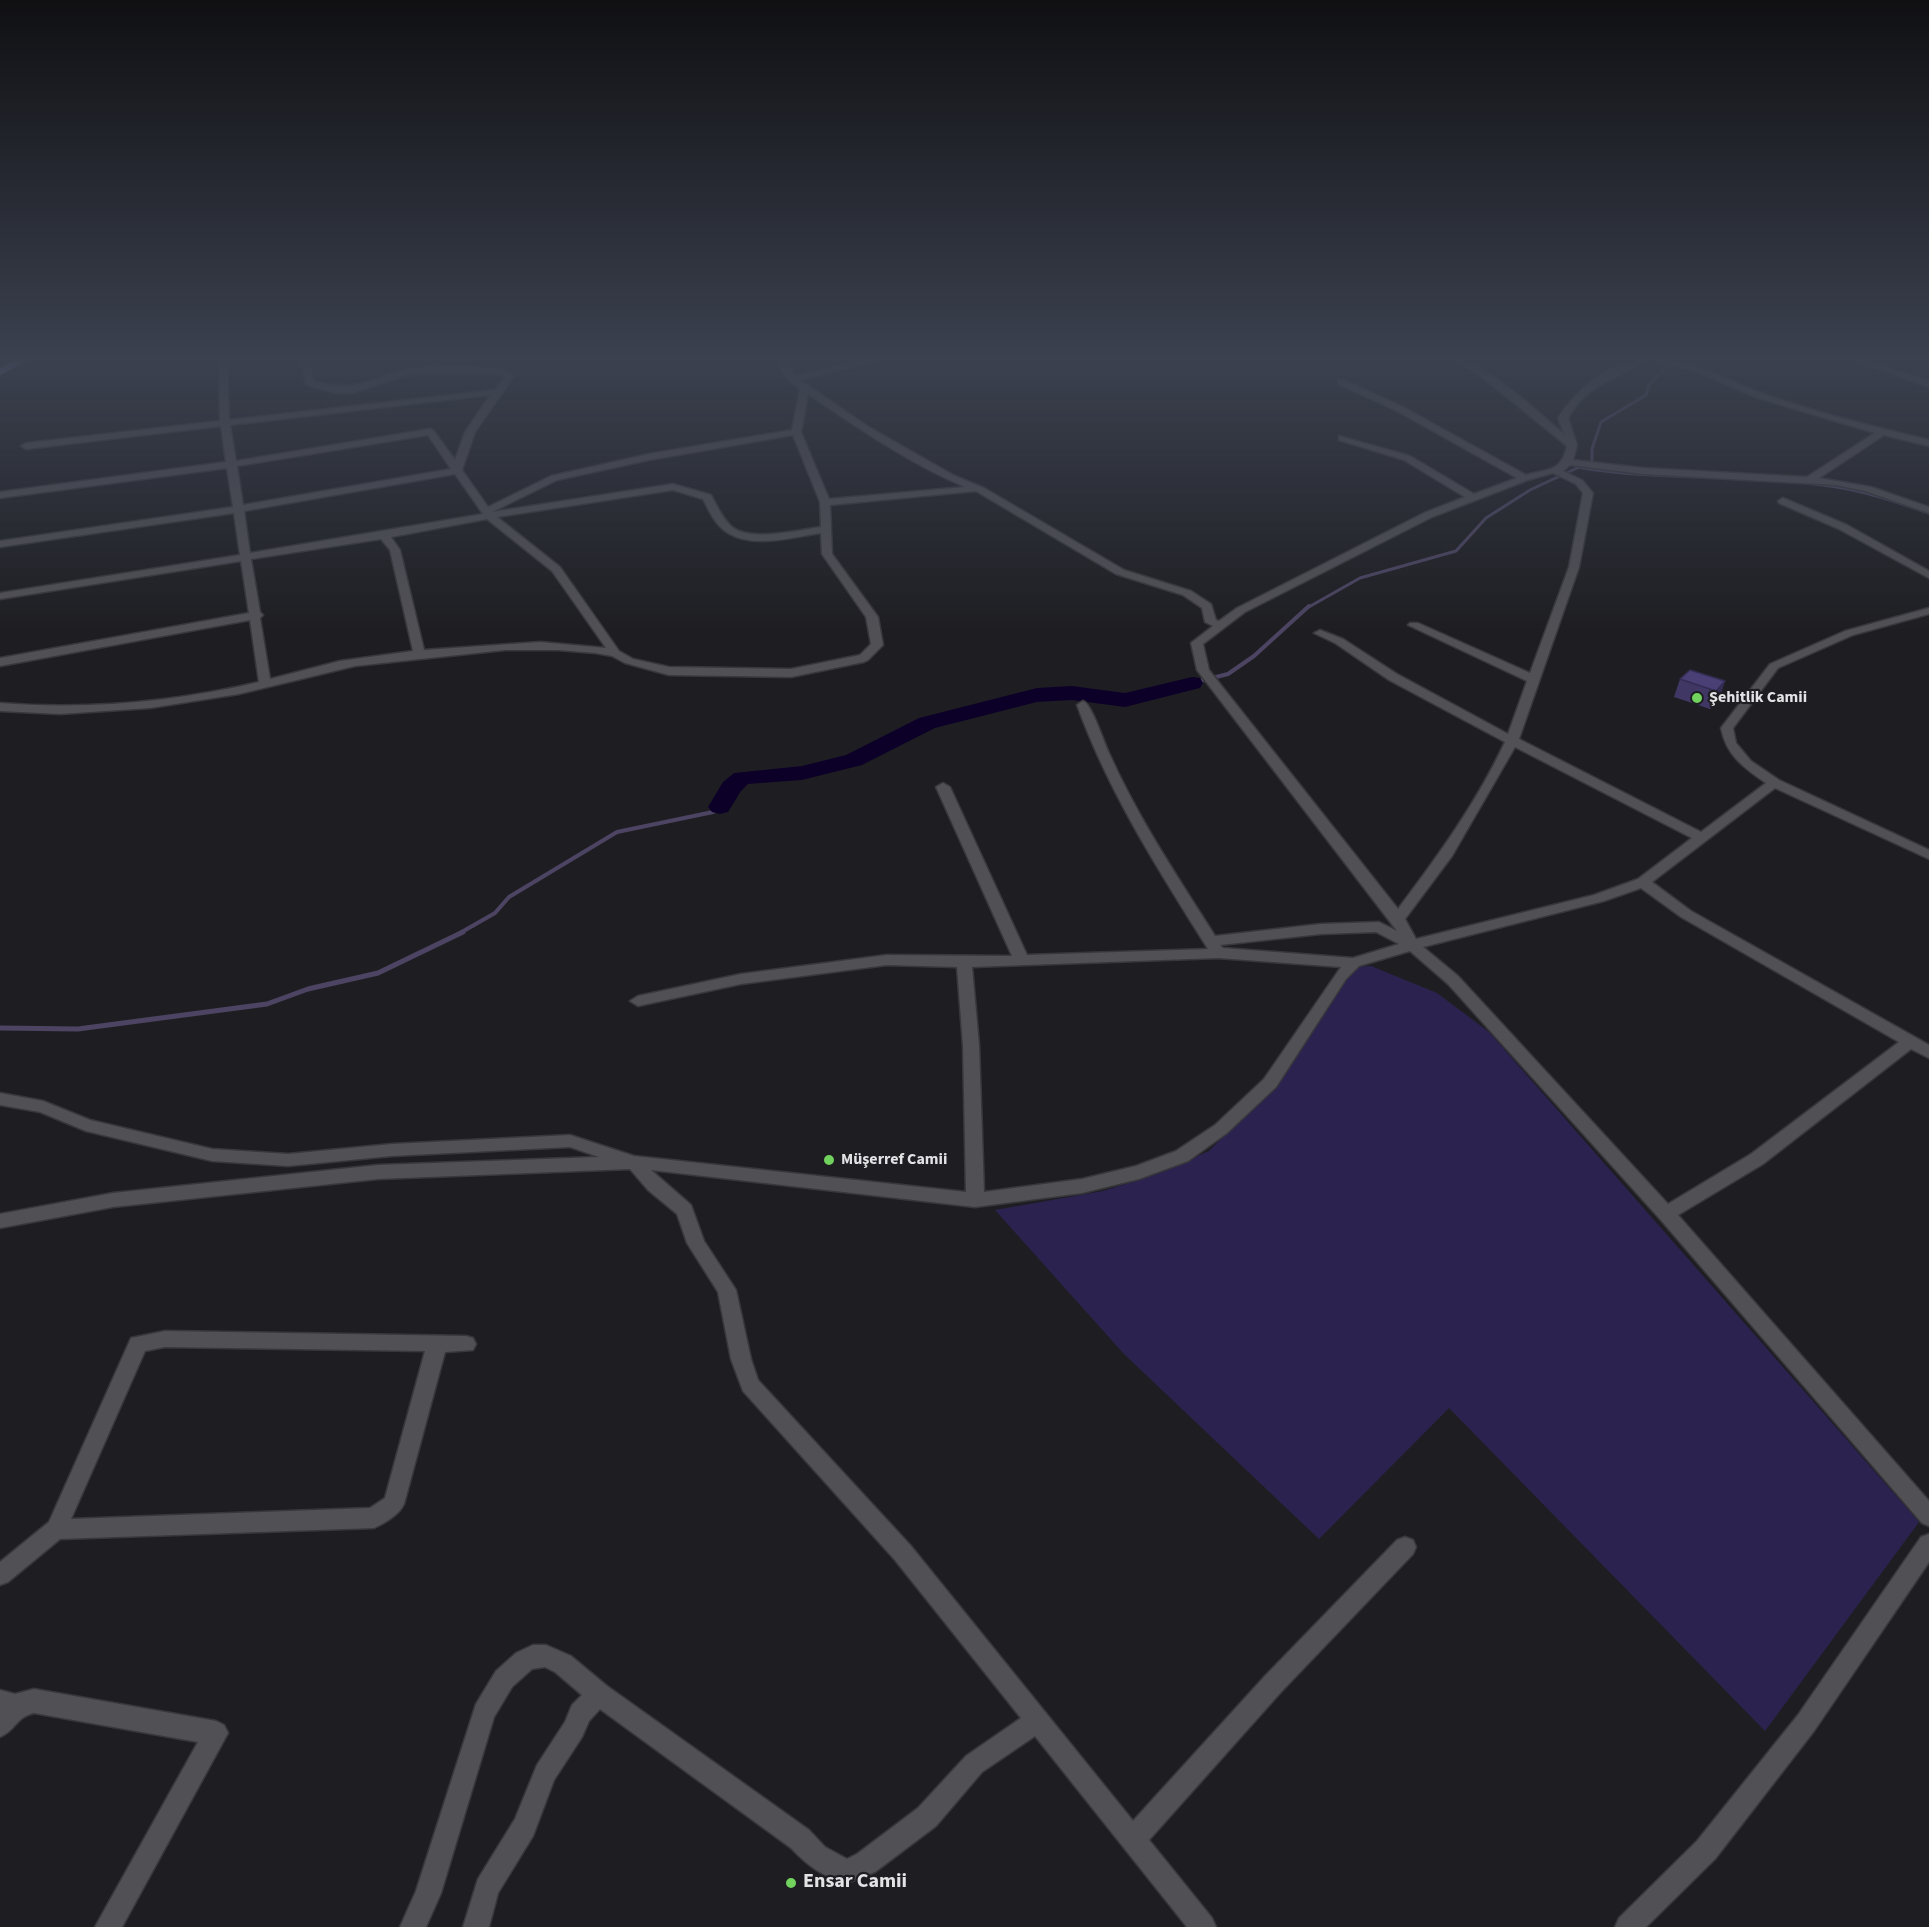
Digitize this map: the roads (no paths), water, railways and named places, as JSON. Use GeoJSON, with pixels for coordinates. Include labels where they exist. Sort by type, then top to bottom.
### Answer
{"type":"FeatureCollection","features":[{"type":"Feature","properties":{"kind":"street"},"geometry":{"type":"LineString","coordinates":[[230,450],[257,615],[265,684]]}},
{"type":"Feature","properties":{"kind":"street"},"geometry":{"type":"LineString","coordinates":[[0,495],[319,450]]}},
{"type":"Feature","properties":{"kind":"street"},"geometry":{"type":"LineString","coordinates":[[442,450],[488,514],[556,569],[615,653]]}},
{"type":"Feature","properties":{"kind":"street"},"geometry":{"type":"LineString","coordinates":[[457,471],[461,450]]}},
{"type":"Feature","properties":{"kind":"street"},"geometry":{"type":"LineString","coordinates":[[488,514],[554,478],[692,450]]}},
{"type":"Feature","properties":{"kind":"street"},"geometry":{"type":"LineString","coordinates":[[0,707],[42,711],[142,706],[265,684],[342,665],[419,654],[530,644],[571,645],[615,653],[629,661],[669,671],[790,673],[864,658],[877,645],[872,617],[827,554],[825,502],[803,450]]}},
{"type":"Feature","properties":{"kind":"street"},"geometry":{"type":"LineString","coordinates":[[902,450],[950,477],[977,488],[1120,572],[1187,593],[1207,606],[1211,622],[1222,625]]}},
{"type":"Feature","properties":{"kind":"street"},"geometry":{"type":"LineString","coordinates":[[1381,450],[1407,458],[1472,497]]}},
{"type":"Feature","properties":{"kind":"street"},"geometry":{"type":"LineString","coordinates":[[1474,450],[1525,478]]}},
{"type":"Feature","properties":{"kind":"street"},"geometry":{"type":"LineString","coordinates":[[1563,467],[1570,450]]}},
{"type":"Feature","properties":{"kind":"street"},"geometry":{"type":"LineString","coordinates":[[1810,480],[1855,450]]}},
{"type":"Feature","properties":{"kind":"street"},"geometry":{"type":"LineString","coordinates":[[1412,945],[1398,919],[1203,670],[1197,643],[1241,610],[1428,515],[1525,478],[1563,467],[1595,466],[1810,480],[1868,489],[1929,510]]}},
{"type":"Feature","properties":{"kind":"street"},"geometry":{"type":"LineString","coordinates":[[1398,919],[1445,856],[1501,765],[1512,740],[1574,567],[1588,493],[1563,467]]}},
{"type":"Feature","properties":{"kind":"street"},"geometry":{"type":"LineString","coordinates":[[0,544],[239,509],[457,471]]}},
{"type":"Feature","properties":{"kind":"street"},"geometry":{"type":"LineString","coordinates":[[0,596],[384,535],[488,514],[673,487],[707,497],[712,509],[731,531],[743,535],[773,536],[825,529]]}},
{"type":"Feature","properties":{"kind":"street"},"geometry":{"type":"LineString","coordinates":[[825,502],[977,488]]}},
{"type":"Feature","properties":{"kind":"street"},"geometry":{"type":"LineString","coordinates":[[1783,501],[1843,527],[1929,574]]}},
{"type":"Feature","properties":{"kind":"street"},"geometry":{"type":"LineString","coordinates":[[384,535],[394,550],[419,654]]}},
{"type":"Feature","properties":{"kind":"street"},"geometry":{"type":"LineString","coordinates":[[1929,611],[1849,633],[1774,666],[1728,728],[1730,744],[1746,764],[1774,783],[1929,855]]}},
{"type":"Feature","properties":{"kind":"street"},"geometry":{"type":"LineString","coordinates":[[0,662],[257,615]]}},
{"type":"Feature","properties":{"kind":"street"},"geometry":{"type":"LineString","coordinates":[[1414,625],[1533,679]]}},
{"type":"Feature","properties":{"kind":"street"},"geometry":{"type":"LineString","coordinates":[[1320,633],[1368,657],[1393,677],[1702,838]]}},
{"type":"Feature","properties":{"kind":"street"},"geometry":{"type":"LineString","coordinates":[[1083,705],[1093,736],[1131,812],[1214,947]]}},
{"type":"Feature","properties":{"kind":"street"},"geometry":{"type":"LineString","coordinates":[[1214,947],[1354,963],[1412,945],[1599,898],[1643,882],[1774,783]]}},
{"type":"Feature","properties":{"kind":"street"},"geometry":{"type":"LineString","coordinates":[[943,787],[1021,959]]}},
{"type":"Feature","properties":{"kind":"street"},"geometry":{"type":"LineString","coordinates":[[1643,882],[1686,914],[1929,1052]]}},
{"type":"Feature","properties":{"kind":"street"},"geometry":{"type":"LineString","coordinates":[[638,1001],[741,979],[887,960],[964,962],[1185,956],[1214,947],[1321,929],[1379,927],[1412,945],[1453,980],[1666,1214],[1929,1516]]}},
{"type":"Feature","properties":{"kind":"street"},"geometry":{"type":"LineString","coordinates":[[964,962],[970,1045],[975,1200]]}},
{"type":"Feature","properties":{"kind":"street"},"geometry":{"type":"LineString","coordinates":[[0,1221],[113,1200],[378,1172],[634,1162],[975,1200],[1082,1186],[1139,1172],[1182,1156],[1221,1129],[1270,1083],[1341,975],[1354,963]]}},
{"type":"Feature","properties":{"kind":"street"},"geometry":{"type":"LineString","coordinates":[[1666,1214],[1756,1159],[1910,1042]]}},
{"type":"Feature","properties":{"kind":"street"},"geometry":{"type":"LineString","coordinates":[[0,1099],[44,1107],[97,1128],[212,1155],[288,1160],[392,1150],[570,1141],[634,1162],[654,1185],[685,1210],[696,1243],[727,1290],[741,1359],[750,1384],[903,1553],[1203,1927]]}},
{"type":"Feature","properties":{"kind":"street"},"geometry":{"type":"LineString","coordinates":[[0,1575],[56,1529],[138,1344],[165,1339],[466,1344]]}},
{"type":"Feature","properties":{"kind":"street"},"geometry":{"type":"LineString","coordinates":[[56,1529],[374,1518],[394,1504],[437,1344]]}},
{"type":"Feature","properties":{"kind":"street"},"geometry":{"type":"LineString","coordinates":[[1628,1927],[1706,1850],[1806,1723],[1929,1544]]}},
{"type":"Feature","properties":{"kind":"street"},"geometry":{"type":"LineString","coordinates":[[1132,1840],[1273,1684],[1405,1547]]}},
{"type":"Feature","properties":{"kind":"street"},"geometry":{"type":"LineString","coordinates":[[413,1927],[428,1893],[484,1712],[496,1688],[524,1661],[533,1656],[546,1656],[563,1664],[599,1694],[800,1839],[816,1857],[833,1867],[847,1871],[866,1863],[927,1817],[974,1764],[1036,1721]]}},
{"type":"Feature","properties":{"kind":"street"},"geometry":{"type":"LineString","coordinates":[[476,1927],[487,1888],[524,1827],[545,1773],[569,1738],[580,1713],[599,1694]]}},
{"type":"Feature","properties":{"kind":"street"},"geometry":{"type":"LineString","coordinates":[[0,1725],[8,1704],[34,1701],[216,1733],[108,1927]]}},
{"type":"Feature","properties":{"kind":"waterway"},"geometry":{"type":"LineString","coordinates":[[1579,467],[1592,461],[1592,450]]}},
{"type":"Feature","properties":{"kind":"waterway"},"geometry":{"type":"LineString","coordinates":[[1307,608],[1360,578],[1456,551],[1486,518],[1530,490],[1579,467]]}},
{"type":"Feature","properties":{"kind":"waterway"},"geometry":{"type":"LineString","coordinates":[[1579,467],[1609,472],[1772,480],[1837,487],[1883,498],[1929,513]]}},
{"type":"Feature","properties":{"kind":"waterway"},"geometry":{"type":"LineString","coordinates":[[1192,683],[1228,674],[1254,656],[1309,606]]}},
{"type":"Feature","properties":{"kind":"waterway"},"geometry":{"type":"LineString","coordinates":[[720,807],[731,787],[742,778],[802,773],[854,760],[927,723],[1037,695],[1072,693],[1125,700],[1192,683]]}},
{"type":"Feature","properties":{"kind":"waterway"},"geometry":{"type":"LineString","coordinates":[[460,933],[495,913],[509,897],[617,832],[713,812],[720,807]]}},
{"type":"Feature","properties":{"kind":"waterway"},"geometry":{"type":"LineString","coordinates":[[0,1028],[78,1029],[267,1004],[308,989],[378,973],[463,932]]}},
{"type":"Feature","properties":{"kind":"place","name":"Şehitlik Camii"},"geometry":{"type":"Point","coordinates":[1697,698]}},
{"type":"Feature","properties":{"kind":"place","name":"Müşerref Camii"},"geometry":{"type":"Point","coordinates":[829,1160]}},
{"type":"Feature","properties":{"kind":"place","name":"Ensar Camii"},"geometry":{"type":"Point","coordinates":[791,1883]}}]}
